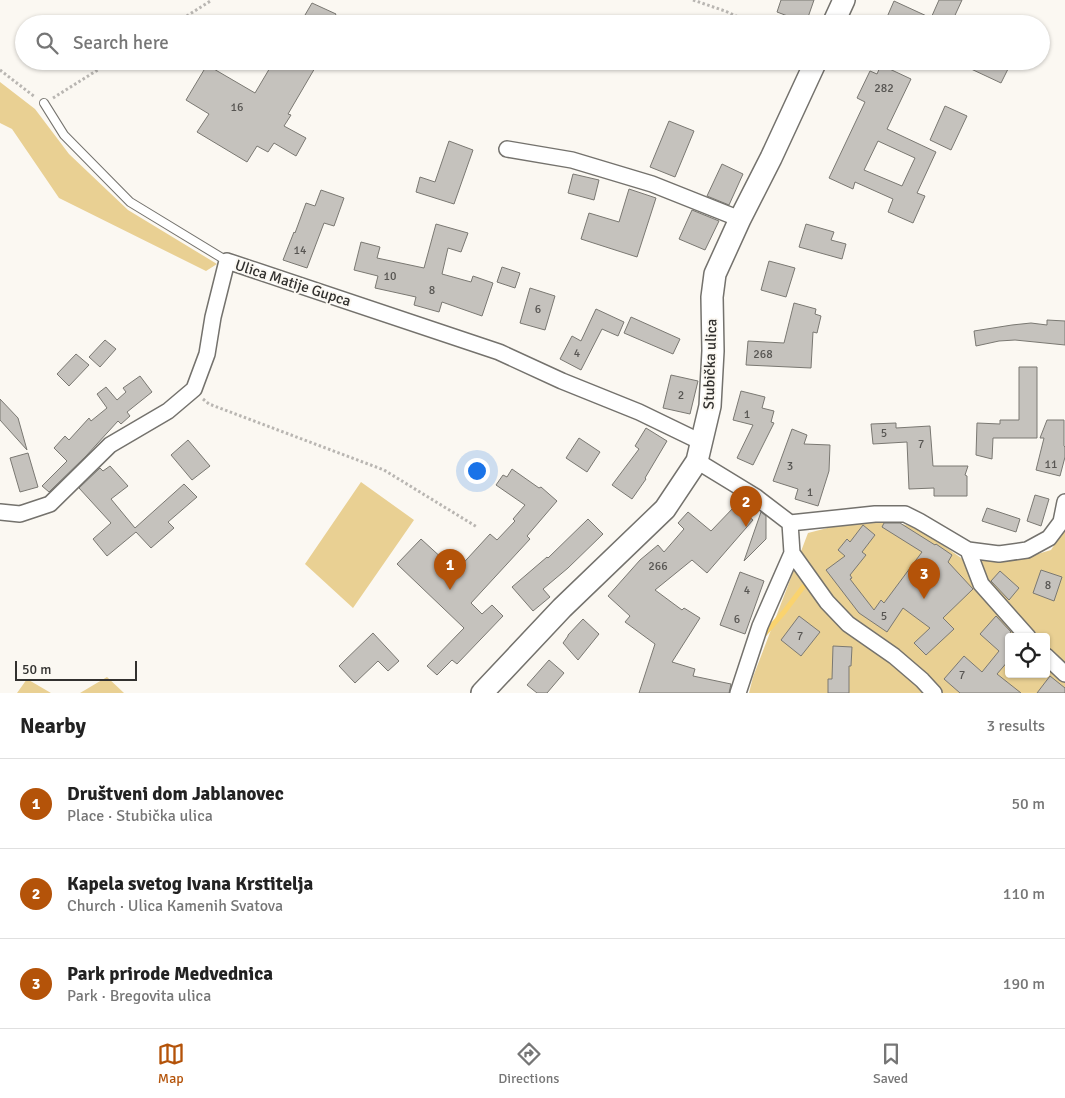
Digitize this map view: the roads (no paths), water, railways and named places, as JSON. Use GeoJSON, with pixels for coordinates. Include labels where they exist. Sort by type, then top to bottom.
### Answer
{"type":"FeatureCollection","features":[{"type":"Feature","properties":{"kind":"main road"},"geometry":{"type":"LineString","coordinates":[[837,15],[844,0]]}},
{"type":"Feature","properties":{"kind":"main road","name":"Stubička ulica"},"geometry":{"type":"LineString","coordinates":[[482,693],[562,608],[665,509],[699,452],[710,406],[713,351],[712,297],[716,274],[812,70]]}},
{"type":"Feature","properties":{"kind":"street"},"geometry":{"type":"LineString","coordinates":[[506,149],[572,160],[652,184],[740,220]]}},
{"type":"Feature","properties":{"kind":"street","name":"Ulica Matije Gupca"},"geometry":{"type":"LineString","coordinates":[[0,512],[20,514],[50,504],[110,445],[168,410],[194,389],[207,354],[213,318],[227,261],[499,352],[562,381],[639,412],[699,452],[790,523]]}},
{"type":"Feature","properties":{"kind":"street"},"geometry":{"type":"LineString","coordinates":[[738,693],[760,626],[792,552],[790,523],[875,514],[904,514],[919,520],[968,550],[999,554],[1027,550],[1049,538],[1061,522],[1065,502]]}},
{"type":"Feature","properties":{"kind":"street"},"geometry":{"type":"LineString","coordinates":[[968,550],[981,584],[1024,633]]}},
{"type":"Feature","properties":{"kind":"street"},"geometry":{"type":"LineString","coordinates":[[792,552],[827,602],[848,624],[894,656],[934,693]]}},
{"type":"Feature","properties":{"kind":"street"},"geometry":{"type":"LineString","coordinates":[[1050,660],[1065,674]]}},
{"type":"Feature","properties":{"kind":"lane"},"geometry":{"type":"LineString","coordinates":[[44,103],[64,135],[130,202],[227,261]]}},
{"type":"Feature","properties":{"kind":"waterway"},"geometry":{"type":"LineString","coordinates":[[761,638],[803,587]]}},
{"type":"Feature","properties":{"kind":"place","name":"Kapela svetog Ivana Krstitelja"},"geometry":{"type":"Point","coordinates":[746,527]}},
{"type":"Feature","properties":{"kind":"place","name":"Društveni dom Jablanovec"},"geometry":{"type":"Point","coordinates":[450,590]}},
{"type":"Feature","properties":{"kind":"place","name":"Park prirode Medvednica"},"geometry":{"type":"Point","coordinates":[924,599]}}]}
